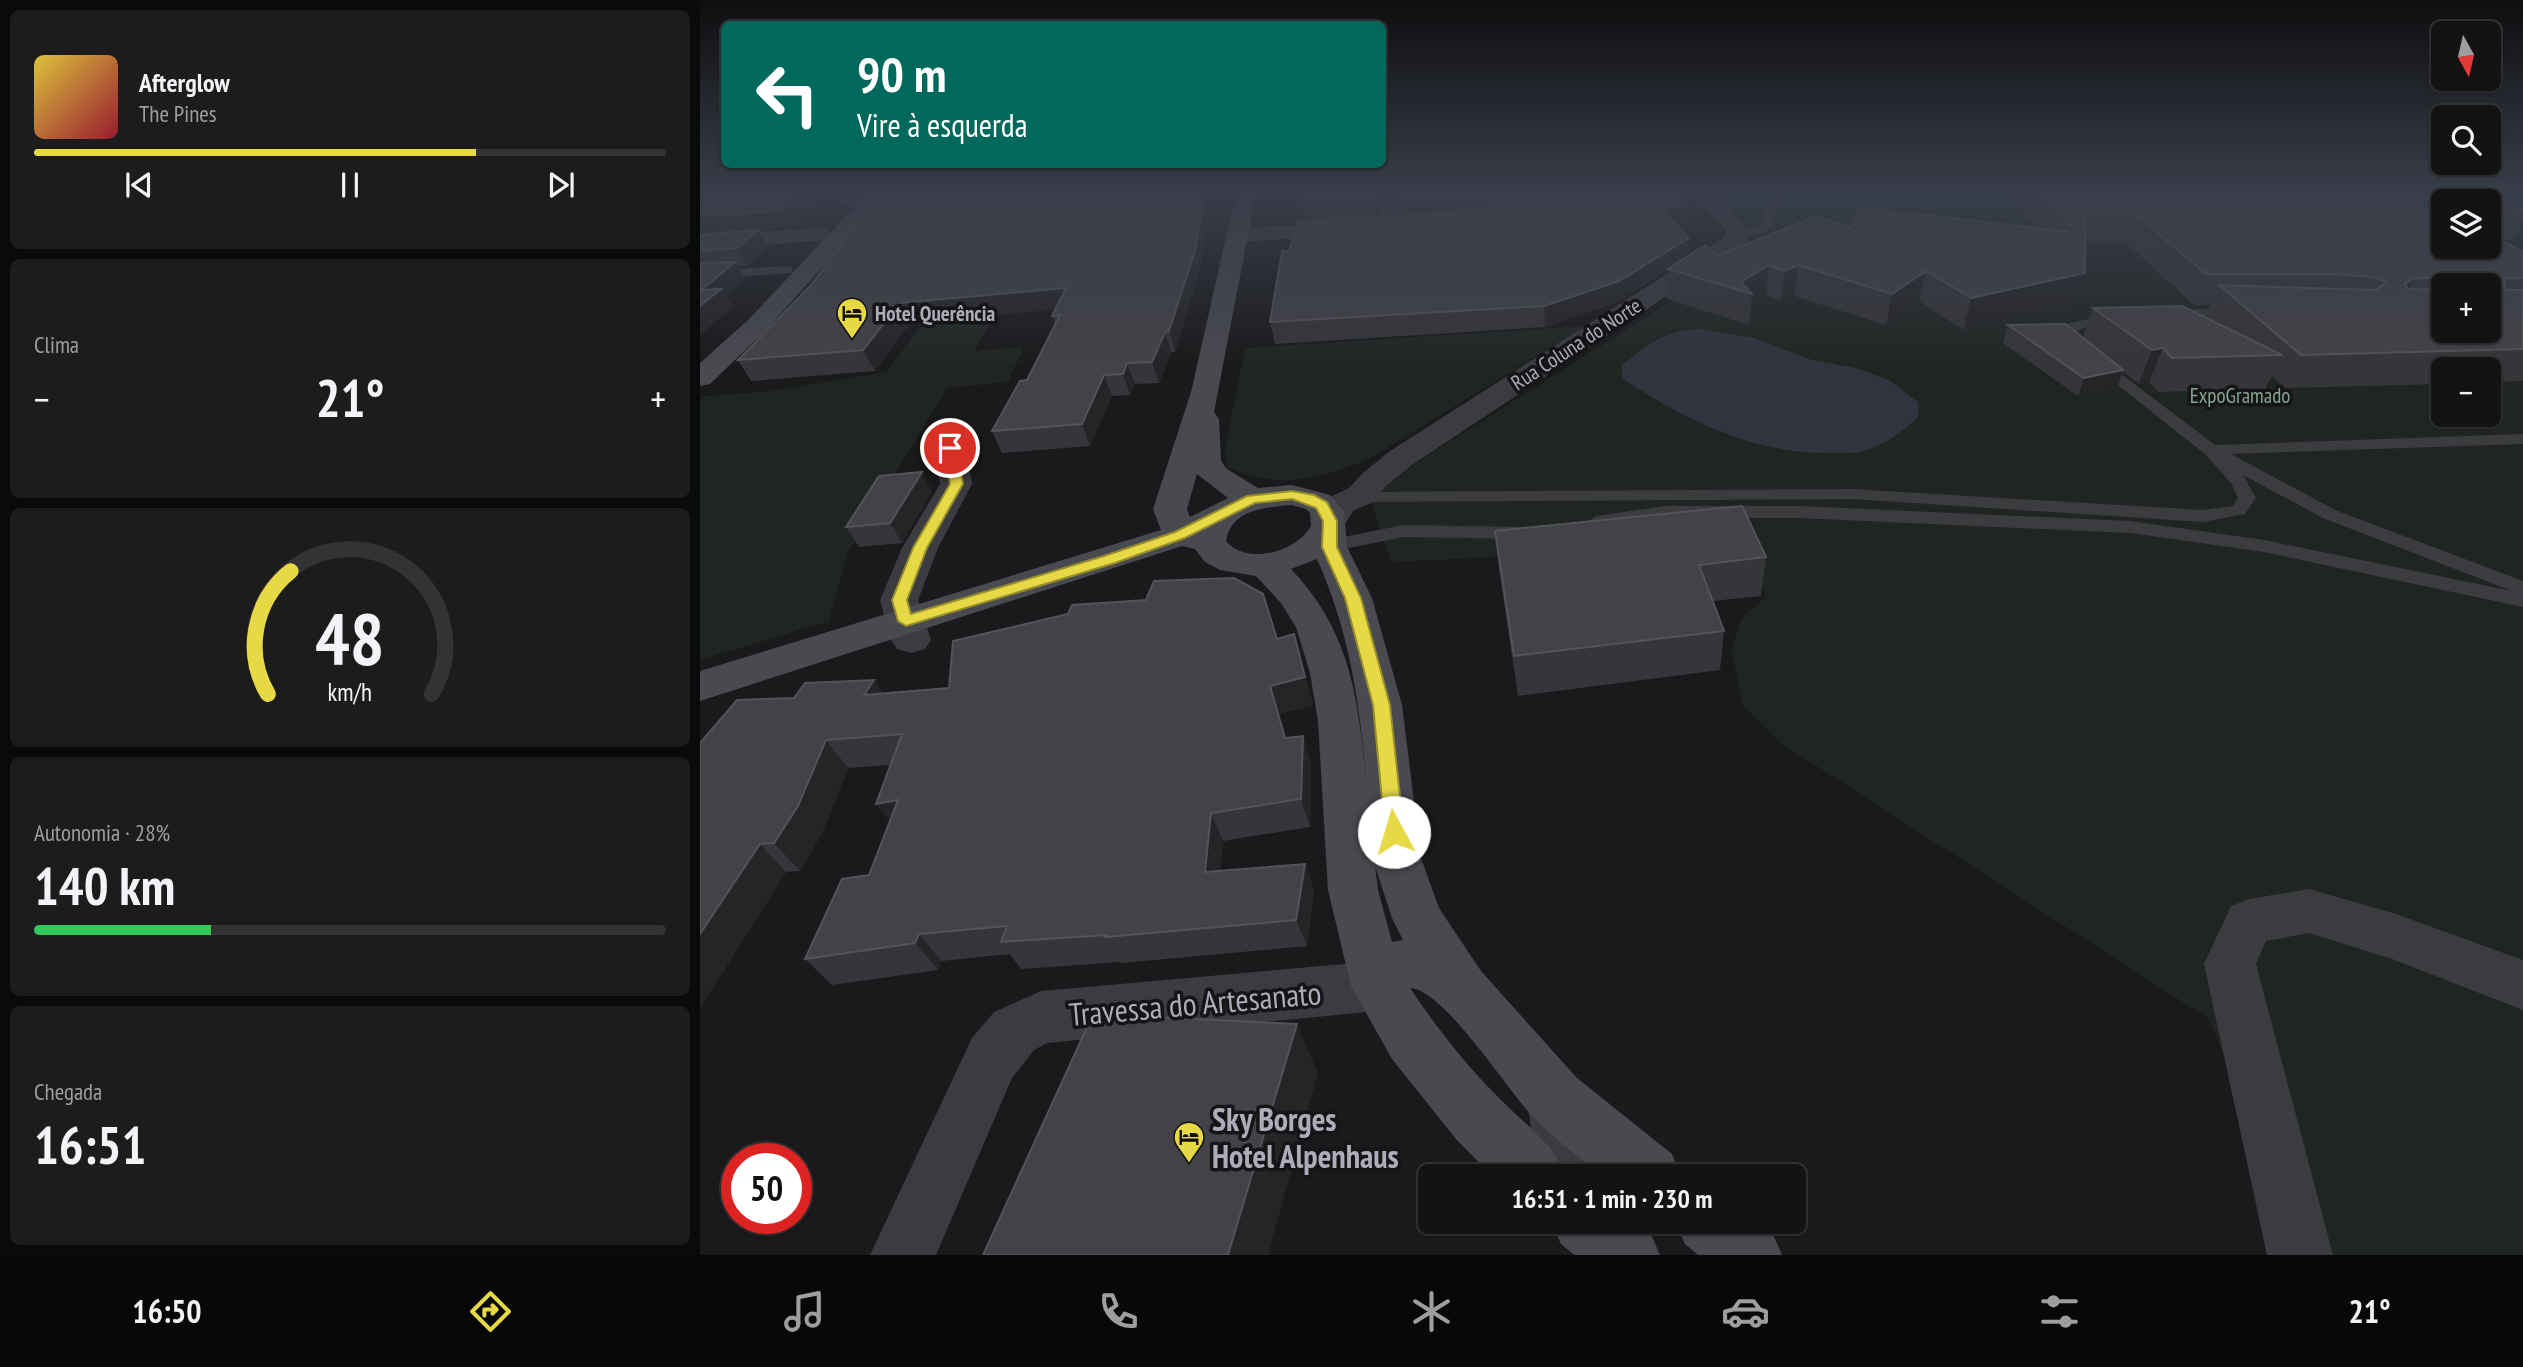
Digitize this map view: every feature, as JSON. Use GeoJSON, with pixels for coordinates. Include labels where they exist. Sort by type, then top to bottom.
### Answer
{"type":"FeatureCollection","features":[{"type":"Feature","properties":{"kind":"main road"},"geometry":{"type":"LineString","coordinates":[[700,355],[810,252]]}},
{"type":"Feature","properties":{"kind":"main road"},"geometry":{"type":"LineString","coordinates":[[1208,526],[1211,472],[1203,461],[1205,392],[1235,252]]}},
{"type":"Feature","properties":{"kind":"main road"},"geometry":{"type":"LineString","coordinates":[[700,378],[757,325],[807,254]]}},
{"type":"Feature","properties":{"kind":"main road"},"geometry":{"type":"LineString","coordinates":[[730,327],[757,325]]}},
{"type":"Feature","properties":{"kind":"main road"},"geometry":{"type":"LineString","coordinates":[[1205,392],[1208,526],[1237,563],[1265,564],[1288,559],[1316,523]]}},
{"type":"Feature","properties":{"kind":"main road"},"geometry":{"type":"LineString","coordinates":[[700,710],[909,631],[1208,526],[1316,523]]}},
{"type":"Feature","properties":{"kind":"main road"},"geometry":{"type":"LineString","coordinates":[[1316,523],[1353,598],[1381,705],[1397,858],[1417,918],[1462,989],[1556,1099],[1635,1164]]}},
{"type":"Feature","properties":{"kind":"main road"},"geometry":{"type":"LineString","coordinates":[[700,686],[1120,576],[1208,526]]}},
{"type":"Feature","properties":{"kind":"main road"},"geometry":{"type":"LineString","coordinates":[[1265,564],[1294,595],[1315,627],[1330,673],[1339,721],[1353,890],[1378,986],[1420,1049],[1477,1118],[1523,1164]]}},
{"type":"Feature","properties":{"kind":"main road"},"geometry":{"type":"LineString","coordinates":[[1378,986],[1395,965],[1412,962],[1440,972],[1462,989]]}},
{"type":"Feature","properties":{"kind":"main road"},"geometry":{"type":"LineString","coordinates":[[1599,1234],[1627,1255]]}},
{"type":"Feature","properties":{"kind":"main road"},"geometry":{"type":"LineString","coordinates":[[1722,1234],[1749,1255]]}},
{"type":"Feature","properties":{"kind":"street"},"geometry":{"type":"LineString","coordinates":[[783,252],[807,254]]}},
{"type":"Feature","properties":{"kind":"street","name":"Rua Coluna do Norte"},"geometry":{"type":"LineString","coordinates":[[1316,523],[1340,505],[1361,495],[1374,480],[1401,458],[1718,252]]}},
{"type":"Feature","properties":{"kind":"street"},"geometry":{"type":"LineString","coordinates":[[909,631],[900,600],[920,548],[956,484],[950,448]]}},
{"type":"Feature","properties":{"kind":"street","name":"Rua Coluna do Norte"},"geometry":{"type":"LineString","coordinates":[[1316,523],[1329,489],[1401,458]]}},
{"type":"Feature","properties":{"kind":"street"},"geometry":{"type":"LineString","coordinates":[[2289,1244],[2230,964],[2249,922],[2309,911],[2396,937],[2523,985]]}},
{"type":"Feature","properties":{"kind":"street","name":"Travessa do Artesanato"},"geometry":{"type":"LineString","coordinates":[[903,1255],[992,1058],[1014,1031],[1041,1017],[1378,986]]}},
{"type":"Feature","properties":{"kind":"street"},"geometry":{"type":"LineString","coordinates":[[1556,1099],[1566,1164]]}},
{"type":"Feature","properties":{"kind":"street"},"geometry":{"type":"LineString","coordinates":[[1572,1234],[1572,1255]]}},
{"type":"Feature","properties":{"kind":"lane"},"geometry":{"type":"LineString","coordinates":[[700,275],[807,254]]}},
{"type":"Feature","properties":{"kind":"lane"},"geometry":{"type":"LineString","coordinates":[[2158,314],[2253,311]]}},
{"type":"Feature","properties":{"kind":"lane"},"geometry":{"type":"LineString","coordinates":[[2131,316],[2093,321],[2075,326],[2066,333],[2069,341],[2211,450],[2329,514],[2523,588]]}},
{"type":"Feature","properties":{"kind":"lane"},"geometry":{"type":"LineString","coordinates":[[2211,450],[2523,439]]}},
{"type":"Feature","properties":{"kind":"lane"},"geometry":{"type":"LineString","coordinates":[[1575,525],[1665,512],[1960,509],[2203,516],[2239,510],[2247,498],[2239,481],[2211,450]]}},
{"type":"Feature","properties":{"kind":"lane"},"geometry":{"type":"LineString","coordinates":[[1361,495],[1852,494],[2211,537],[2523,600]]}},
{"type":"Feature","properties":{"kind":"lane"},"geometry":{"type":"LineString","coordinates":[[1316,523],[1403,531],[1492,534],[1537,531]]}},
{"type":"Feature","properties":{"kind":"green space","name":"ExpoGramado"},"geometry":{"type":"Polygon","coordinates":[[[1750,252],[2431,252],[2431,259],[2501,259],[2501,252],[2523,252],[2523,1255],[2300,1255],[2293,1221],[2209,1019],[1784,745],[1742,704],[1732,651],[1741,619],[1766,596],[1753,558],[1519,556],[1391,562],[1370,498],[1419,461],[1750,252]]]}},
{"type":"Feature","properties":{"kind":"green space"},"geometry":{"type":"Polygon","coordinates":[[[995,315],[974,351],[1024,347],[1008,382],[947,388],[847,554],[829,621],[700,660],[700,400],[706,396],[773,391],[886,372],[922,325],[995,315]]]}},
{"type":"Feature","properties":{"kind":"green space"},"geometry":{"type":"Polygon","coordinates":[[[1586,326],[1369,459],[1316,477],[1299,479],[1265,478],[1228,468],[1225,449],[1245,348],[1586,326]]]}},
{"type":"Feature","properties":{"kind":"shaded area"},"geometry":{"type":"Polygon","coordinates":[[[1701,329],[1754,338],[1812,360],[1856,368],[1889,380],[1918,402],[1918,417],[1893,437],[1864,451],[1804,452],[1776,448],[1722,432],[1671,408],[1623,379],[1621,366],[1649,345],[1667,335],[1701,329]]]}},
{"type":"Feature","properties":{"kind":"building"},"geometry":{"type":"Polygon","coordinates":[[[837,252],[1195,252],[1169,331],[1165,332],[1152,362],[1127,363],[1123,374],[1104,375],[1082,424],[992,431],[1020,381],[1027,380],[1060,315],[1052,316],[1066,288],[900,303],[863,350],[738,360],[810,286],[837,252]]]}},
{"type":"Feature","properties":{"kind":"building"},"geometry":{"type":"Polygon","coordinates":[[[1282,252],[1667,252],[1619,281],[1544,306],[1270,322],[1282,252]]]}},
{"type":"Feature","properties":{"kind":"building"},"geometry":{"type":"Polygon","coordinates":[[[1695,252],[1712,252],[1716,256],[1727,252],[2085,252],[2085,273],[1971,298],[1926,271],[1892,294],[1798,265],[1785,271],[1769,265],[1741,282],[1752,294],[1668,269],[1695,252]]]}},
{"type":"Feature","properties":{"kind":"building"},"geometry":{"type":"Polygon","coordinates":[[[2180,252],[2431,252],[2431,259],[2501,259],[2501,252],[2522,252],[2523,278],[2504,280],[2505,290],[2523,290],[2523,349],[2301,355],[2219,285],[2376,290],[2386,282],[2374,277],[2332,274],[2206,274],[2180,252]]]}},
{"type":"Feature","properties":{"kind":"building"},"geometry":{"type":"Polygon","coordinates":[[[735,262],[701,290],[721,289],[700,306],[700,263],[735,262]]]}},
{"type":"Feature","properties":{"kind":"building"},"geometry":{"type":"Polygon","coordinates":[[[2182,306],[2282,355],[2172,358],[2163,348],[2152,350],[2093,308],[2182,306]]]}},
{"type":"Feature","properties":{"kind":"building"},"geometry":{"type":"Polygon","coordinates":[[[2066,324],[2123,370],[2084,378],[2008,325],[2066,324]]]}},
{"type":"Feature","properties":{"kind":"building"},"geometry":{"type":"Polygon","coordinates":[[[922,472],[890,523],[846,527],[879,476],[922,472]]]}},
{"type":"Feature","properties":{"kind":"building"},"geometry":{"type":"Polygon","coordinates":[[[1742,506],[1766,557],[1699,565],[1724,631],[1514,656],[1495,531],[1742,506]]]}},
{"type":"Feature","properties":{"kind":"building"},"geometry":{"type":"Polygon","coordinates":[[[1234,578],[1263,594],[1277,639],[1294,634],[1305,677],[1270,686],[1285,738],[1303,736],[1301,799],[1211,813],[1205,872],[1305,864],[1296,920],[1105,937],[1106,935],[1001,942],[1007,926],[919,934],[915,943],[805,959],[842,879],[869,875],[898,800],[876,804],[902,734],[826,740],[798,806],[774,843],[760,844],[700,934],[700,743],[737,700],[794,698],[805,683],[874,680],[864,695],[949,688],[953,641],[1068,614],[1072,605],[1146,600],[1154,581],[1234,578]]]}},
{"type":"Feature","properties":{"kind":"building"},"geometry":{"type":"Polygon","coordinates":[[[1093,1014],[1297,1024],[1228,1255],[983,1255],[1093,1014]]]}},
{"type":"Feature","properties":{"kind":"place","name":"Hotel Querência"},"geometry":{"type":"Point","coordinates":[852,340]}},
{"type":"Feature","properties":{"kind":"place","name":"Sky Borges Hotel Alpenhaus"},"geometry":{"type":"Point","coordinates":[1189,1164]}},
{"type":"Feature","properties":{"kind":"route"},"geometry":{"type":"LineString","coordinates":[[950,448],[957,475],[956,484],[920,548],[900,600],[906,621],[1180,535],[1252,499],[1292,495],[1309,498],[1322,505],[1330,521],[1329,547],[1348,583],[1367,641],[1381,705],[1394,832]]}}]}
